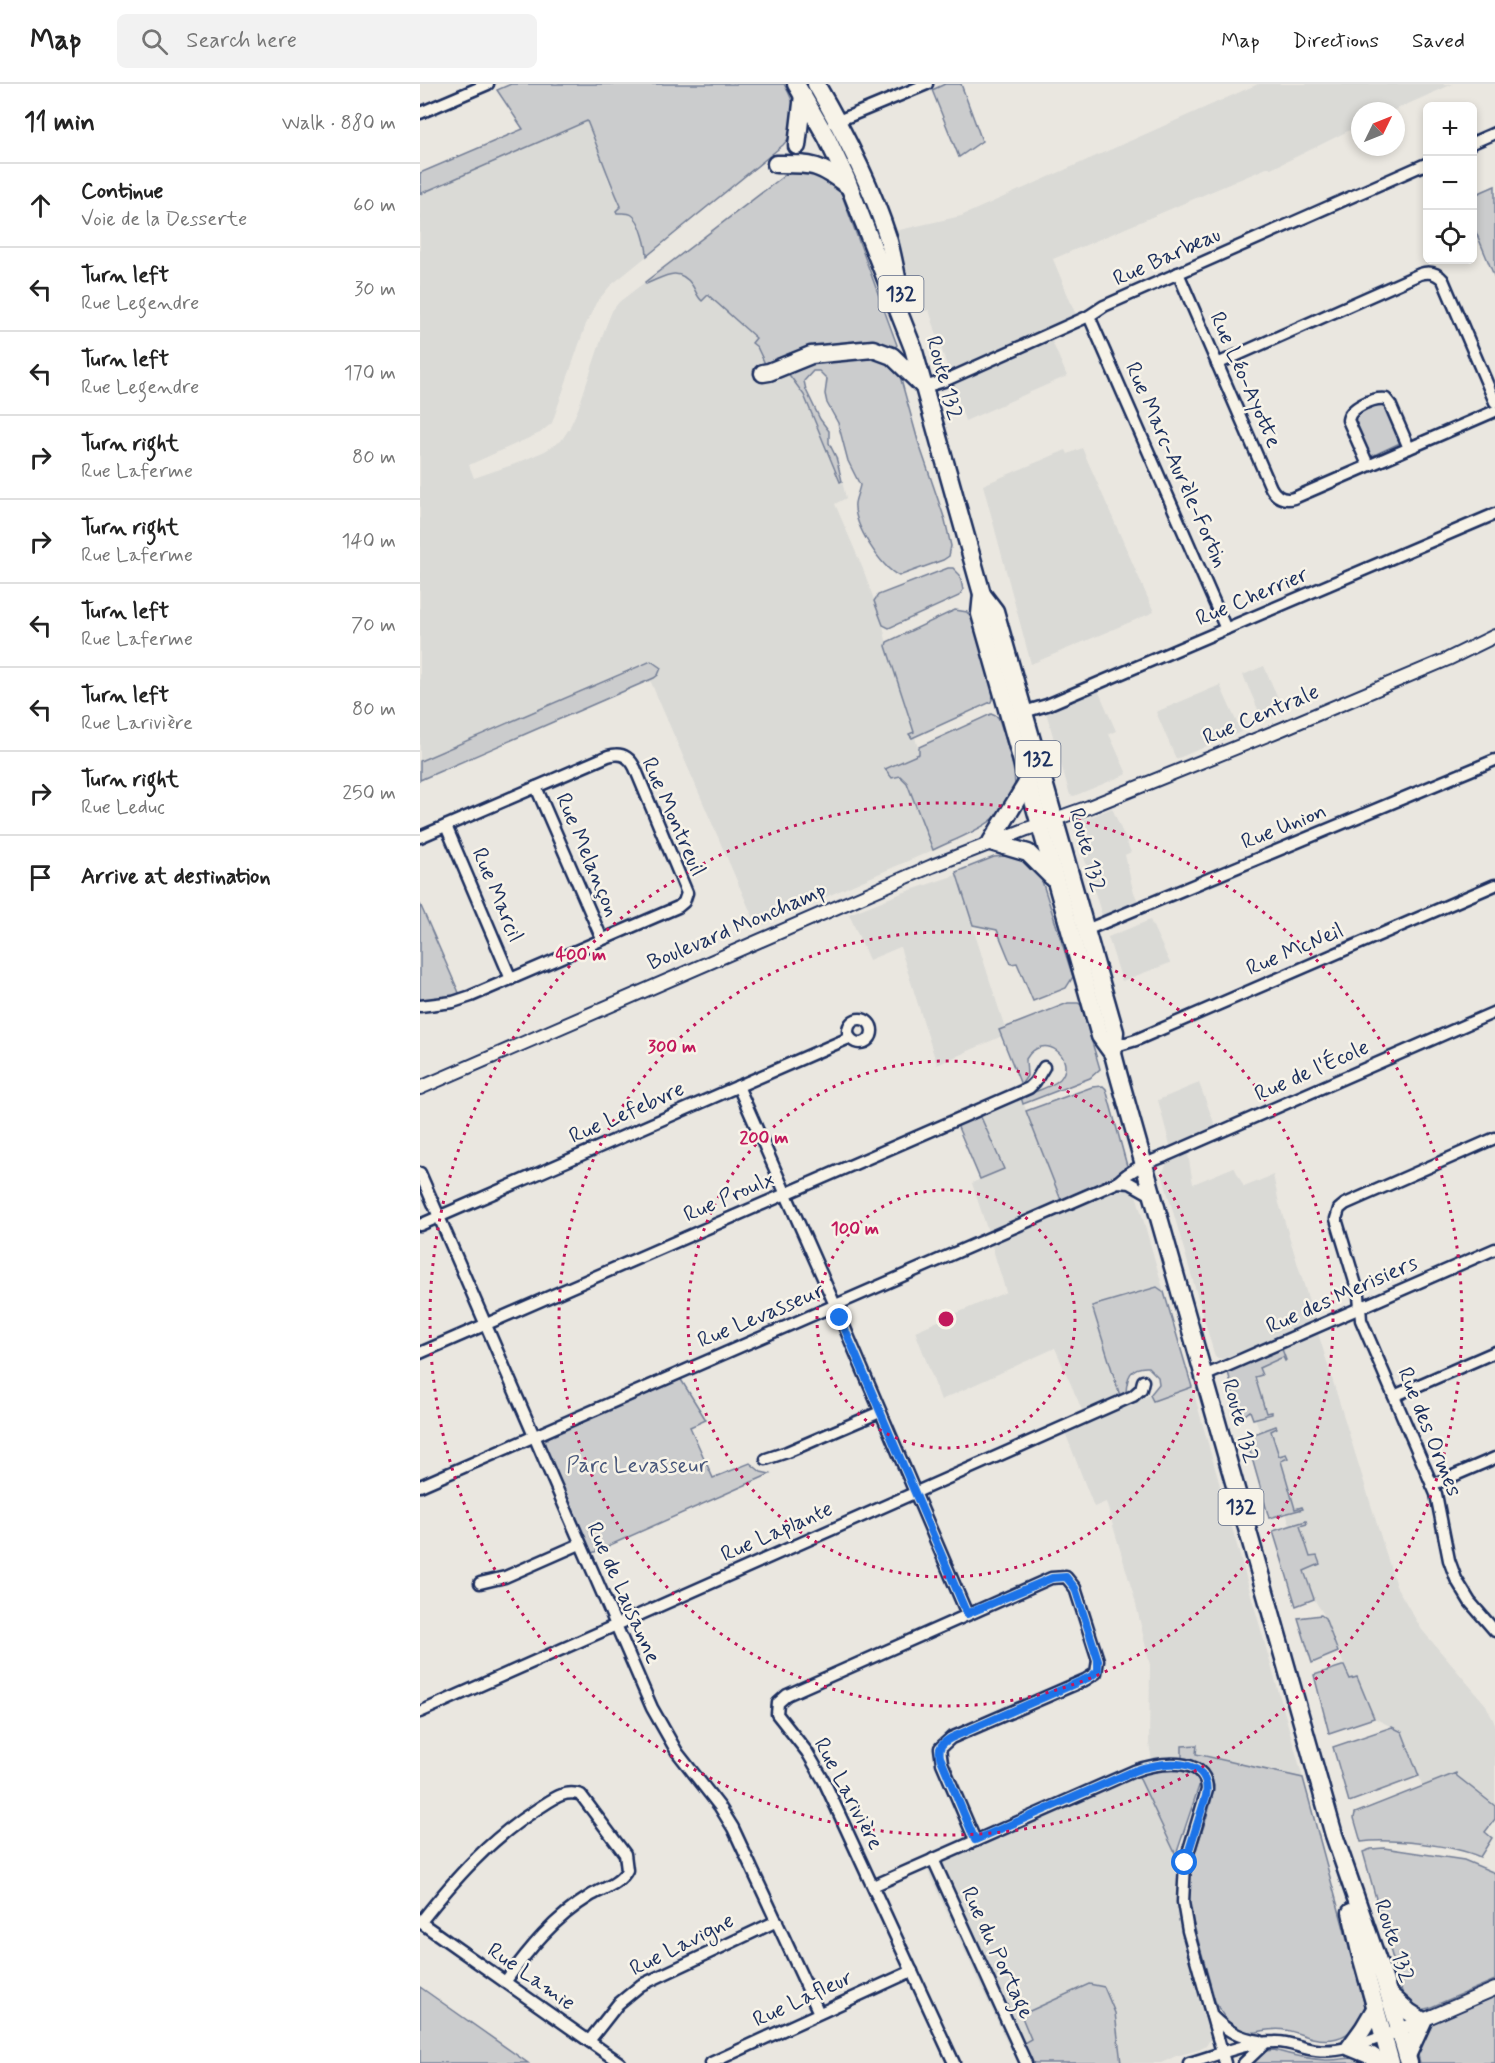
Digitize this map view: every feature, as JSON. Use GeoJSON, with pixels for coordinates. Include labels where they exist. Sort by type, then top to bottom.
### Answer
{"type":"FeatureCollection","features":[{"type":"Feature","properties":{"kind":"highway","name":"Route 132"},"geometry":{"type":"LineString","coordinates":[[805,88],[863,175],[889,240],[913,348],[982,594],[980,614],[1027,783],[1047,822],[1086,930],[1115,1032],[1112,1050]]}},
{"type":"Feature","properties":{"kind":"highway"},"geometry":{"type":"LineString","coordinates":[[797,146],[805,88]]}},
{"type":"Feature","properties":{"kind":"highway","name":"Route 132"},"geometry":{"type":"LineString","coordinates":[[829,125],[913,348]]}},
{"type":"Feature","properties":{"kind":"highway"},"geometry":{"type":"LineString","coordinates":[[776,164],[816,165],[831,172],[851,188]]}},
{"type":"Feature","properties":{"kind":"highway"},"geometry":{"type":"LineString","coordinates":[[763,373],[811,355],[873,349],[883,351],[896,359],[924,387]]}},
{"type":"Feature","properties":{"kind":"highway","name":"Route 132"},"geometry":{"type":"LineString","coordinates":[[982,594],[995,611],[1024,712],[1047,822],[1054,880],[1100,1036],[1112,1050],[1334,1835],[1389,1994],[1391,2033]]}},
{"type":"Feature","properties":{"kind":"highway"},"geometry":{"type":"LineString","coordinates":[[1027,783],[991,842],[1028,853],[1054,880]]}},
{"type":"Feature","properties":{"kind":"highway","name":"Route 132"},"geometry":{"type":"LineString","coordinates":[[1334,1835],[1360,1952],[1376,2007],[1391,2033],[1402,2061]]}},
{"type":"Feature","properties":{"kind":"highway"},"geometry":{"type":"LineString","coordinates":[[1389,1994],[1423,2021],[1402,2061]]}},
{"type":"Feature","properties":{"kind":"highway"},"geometry":{"type":"LineString","coordinates":[[1376,2007],[1364,2029],[1350,2047],[1382,2063]]}},
{"type":"Feature","properties":{"kind":"street"},"geometry":{"type":"LineString","coordinates":[[420,113],[488,84]]}},
{"type":"Feature","properties":{"kind":"street"},"geometry":{"type":"LineString","coordinates":[[829,125],[927,84]]}},
{"type":"Feature","properties":{"kind":"street"},"geometry":{"type":"LineString","coordinates":[[1477,141],[1495,133]]}},
{"type":"Feature","properties":{"kind":"street","name":"Rue Barbeau"},"geometry":{"type":"LineString","coordinates":[[924,387],[944,381],[1089,316],[1104,306],[1423,165]]}},
{"type":"Feature","properties":{"kind":"street","name":"Rue Léo-Ayotte"},"geometry":{"type":"LineString","coordinates":[[1178,273],[1275,494],[1281,498],[1291,499],[1368,465]]}},
{"type":"Feature","properties":{"kind":"street"},"geometry":{"type":"LineString","coordinates":[[1217,364],[1420,274],[1433,273],[1443,280],[1495,402]]}},
{"type":"Feature","properties":{"kind":"street","name":"Rue Marc-Aurèle-Fortin"},"geometry":{"type":"LineString","coordinates":[[1089,316],[1226,629]]}},
{"type":"Feature","properties":{"kind":"street"},"geometry":{"type":"LineString","coordinates":[[1409,448],[1386,399],[1379,398],[1349,413],[1348,420],[1368,465],[1409,448],[1495,411]]}},
{"type":"Feature","properties":{"kind":"street","name":"Rue Cherrier"},"geometry":{"type":"LineString","coordinates":[[1024,712],[1047,705],[1495,514]]}},
{"type":"Feature","properties":{"kind":"street","name":"Rue Centrale"},"geometry":{"type":"LineString","coordinates":[[1047,822],[1083,810],[1282,729],[1448,659],[1495,636]]}},
{"type":"Feature","properties":{"kind":"street","name":"Rue Montreuil"},"geometry":{"type":"LineString","coordinates":[[420,837],[615,754],[628,758],[635,768],[687,893],[684,902],[678,907],[511,979],[458,1001],[420,1006]]}},
{"type":"Feature","properties":{"kind":"street","name":"Rue Union"},"geometry":{"type":"LineString","coordinates":[[1086,930],[1495,760]]}},
{"type":"Feature","properties":{"kind":"street","name":"Rue Melançon"},"geometry":{"type":"LineString","coordinates":[[536,787],[602,939]]}},
{"type":"Feature","properties":{"kind":"street","name":"Boulevard Monchamp"},"geometry":{"type":"LineString","coordinates":[[420,1088],[837,907],[991,842],[1047,822]]}},
{"type":"Feature","properties":{"kind":"street","name":"Rue Marcil"},"geometry":{"type":"LineString","coordinates":[[446,826],[511,979]]}},
{"type":"Feature","properties":{"kind":"street","name":"Rue McNeil"},"geometry":{"type":"LineString","coordinates":[[1112,1050],[1495,885]]}},
{"type":"Feature","properties":{"kind":"street","name":"Rue de l'École"},"geometry":{"type":"LineString","coordinates":[[1144,1163],[1165,1156],[1495,1012]]}},
{"type":"Feature","properties":{"kind":"street","name":"Rue Lefebvre"},"geometry":{"type":"LineString","coordinates":[[420,1225],[849,1038]]}},
{"type":"Feature","properties":{"kind":"street","name":"Rue Proulx"},"geometry":{"type":"LineString","coordinates":[[420,1353],[1029,1088],[1044,1067]]}},
{"type":"Feature","properties":{"kind":"street"},"geometry":{"type":"LineString","coordinates":[[738,1086],[835,1305],[967,1614]]}},
{"type":"Feature","properties":{"kind":"street","name":"Rue des Ormes"},"geometry":{"type":"LineString","coordinates":[[1495,1138],[1341,1206],[1336,1219],[1359,1295],[1362,1325],[1432,1485],[1441,1513],[1449,1560],[1456,1579],[1470,1602],[1495,1631]]}},
{"type":"Feature","properties":{"kind":"street","name":"Rue Levasseur"},"geometry":{"type":"LineString","coordinates":[[420,1486],[1118,1182],[1130,1171],[1144,1163]]}},
{"type":"Feature","properties":{"kind":"street","name":"Rue de Lausanne"},"geometry":{"type":"LineString","coordinates":[[420,1173],[580,1545],[663,1729],[684,1763],[727,1818],[819,2013]]}},
{"type":"Feature","properties":{"kind":"street"},"geometry":{"type":"LineString","coordinates":[[1118,1182],[1130,1183],[1153,1196]]}},
{"type":"Feature","properties":{"kind":"street","name":"Rue des Merisiers"},"geometry":{"type":"LineString","coordinates":[[1204,1376],[1495,1249]]}},
{"type":"Feature","properties":{"kind":"street"},"geometry":{"type":"LineString","coordinates":[[1394,1396],[1495,1352]]}},
{"type":"Feature","properties":{"kind":"street","name":"Rue Laplante"},"geometry":{"type":"LineString","coordinates":[[420,1712],[1133,1396],[1141,1389],[1143,1381]]}},
{"type":"Feature","properties":{"kind":"street"},"geometry":{"type":"LineString","coordinates":[[766,1459],[880,1412]]}},
{"type":"Feature","properties":{"kind":"street"},"geometry":{"type":"LineString","coordinates":[[1432,1485],[1495,1458]]}},
{"type":"Feature","properties":{"kind":"street"},"geometry":{"type":"LineString","coordinates":[[480,1583],[505,1577],[580,1545]]}},
{"type":"Feature","properties":{"kind":"street","name":"Rue Larivière"},"geometry":{"type":"LineString","coordinates":[[952,2062],[824,1781],[807,1752],[779,1718],[777,1707],[780,1700],[787,1695],[967,1614],[1052,1578],[1066,1577],[1075,1588],[1098,1660],[1096,1672],[1086,1680],[951,1738],[940,1748],[942,1763],[975,1840]]}},
{"type":"Feature","properties":{"kind":"street"},"geometry":{"type":"LineString","coordinates":[[873,1886],[1140,1769],[1170,1764],[1186,1765],[1200,1771],[1205,1778],[1207,1790],[1187,1854],[1182,1891],[1186,1922],[1223,2058]]}},
{"type":"Feature","properties":{"kind":"street"},"geometry":{"type":"LineString","coordinates":[[420,1923],[460,1874],[504,1832],[560,1795],[571,1792],[581,1795],[625,1854],[627,1870],[620,1879],[585,1899],[558,1920],[526,1953],[505,1982]]}},
{"type":"Feature","properties":{"kind":"street","name":"Rue du Portage"},"geometry":{"type":"LineString","coordinates":[[933,1859],[1026,2063]]}},
{"type":"Feature","properties":{"kind":"street","name":"Rue Lavigne"},"geometry":{"type":"LineString","coordinates":[[589,2041],[618,2004],[641,1985],[777,1921]]}},
{"type":"Feature","properties":{"kind":"street","name":"Rue Lamie"},"geometry":{"type":"LineString","coordinates":[[420,1923],[620,2063]]}},
{"type":"Feature","properties":{"kind":"street","name":"Rue Lafleur"},"geometry":{"type":"LineString","coordinates":[[711,2063],[912,1971]]}},
{"type":"Feature","properties":{"kind":"street"},"geometry":{"type":"LineString","coordinates":[[1212,2016],[1232,2034],[1246,2039],[1284,2042],[1318,2050],[1350,2047],[1423,2021],[1495,1989]]}},
{"type":"Feature","properties":{"kind":"street"},"geometry":{"type":"LineString","coordinates":[[1189,2063],[1223,2058],[1266,2042]]}},
{"type":"Feature","properties":{"kind":"street"},"geometry":{"type":"LineString","coordinates":[[1244,2063],[1266,2042]]}},
{"type":"Feature","properties":{"kind":"shaded area"},"geometry":{"type":"Polygon","coordinates":[[[1258,84],[1453,84],[1405,105],[1405,102],[1351,102],[1351,129],[1271,169],[1269,167],[1053,259],[1076,315],[949,372],[929,310],[919,313],[895,231],[961,216],[1258,84]]]}},
{"type":"Feature","properties":{"kind":"shaded area"},"geometry":{"type":"Polygon","coordinates":[[[587,121],[605,164],[607,177],[621,207],[617,213],[629,213],[634,217],[647,245],[647,256],[610,286],[596,303],[586,324],[552,423],[540,433],[469,465],[474,478],[515,464],[561,441],[578,409],[612,311],[619,302],[645,282],[646,284],[675,272],[680,274],[689,281],[699,298],[708,295],[756,338],[753,343],[767,368],[785,369],[804,395],[839,482],[842,481],[846,498],[835,504],[863,569],[883,625],[887,646],[920,754],[885,769],[903,778],[907,783],[933,850],[757,927],[650,680],[661,668],[655,663],[646,662],[420,761],[420,194],[587,121]]]}},
{"type":"Feature","properties":{"kind":"shaded area"},"geometry":{"type":"Polygon","coordinates":[[[1051,339],[1067,376],[965,421],[953,383],[1051,339]]]}},
{"type":"Feature","properties":{"kind":"shaded area"},"geometry":{"type":"Polygon","coordinates":[[[1082,448],[1154,612],[1031,664],[983,485],[1066,450],[1068,454],[1082,448]]]}},
{"type":"Feature","properties":{"kind":"shaded area"},"geometry":{"type":"Polygon","coordinates":[[[1264,666],[1284,712],[1263,721],[1243,675],[1264,666]]]}},
{"type":"Feature","properties":{"kind":"shaded area"},"geometry":{"type":"Polygon","coordinates":[[[1220,685],[1241,732],[1176,759],[1156,712],[1220,685]]]}},
{"type":"Feature","properties":{"kind":"shaded area"},"geometry":{"type":"Polygon","coordinates":[[[1098,690],[1116,731],[1109,734],[1127,774],[1074,796],[1070,795],[1046,712],[1098,690]]]}},
{"type":"Feature","properties":{"kind":"shaded area"},"geometry":{"type":"Polygon","coordinates":[[[1112,808],[1131,852],[1125,855],[1133,890],[1139,904],[1103,919],[1074,824],[1112,808]]]}},
{"type":"Feature","properties":{"kind":"shaded area"},"geometry":{"type":"Polygon","coordinates":[[[956,875],[1005,1028],[1000,1030],[1002,1036],[937,1065],[900,947],[869,960],[849,914],[956,875]]]}},
{"type":"Feature","properties":{"kind":"shaded area"},"geometry":{"type":"Polygon","coordinates":[[[1150,920],[1170,963],[1122,981],[1108,937],[1150,920]]]}},
{"type":"Feature","properties":{"kind":"shaded area"},"geometry":{"type":"Polygon","coordinates":[[[1199,1083],[1216,1128],[1171,1149],[1158,1100],[1199,1083]]]}},
{"type":"Feature","properties":{"kind":"shaded area"},"geometry":{"type":"Polygon","coordinates":[[[1021,1097],[1061,1200],[988,1232],[972,1183],[1003,1169],[980,1115],[1021,1097]]]}},
{"type":"Feature","properties":{"kind":"shaded area"},"geometry":{"type":"Polygon","coordinates":[[[1188,1154],[1193,1184],[1234,1167],[1244,1187],[1273,1175],[1279,1203],[1315,1321],[1235,1356],[1222,1359],[1215,1357],[1163,1177],[1167,1163],[1188,1154]]]}},
{"type":"Feature","properties":{"kind":"shaded area"},"geometry":{"type":"Polygon","coordinates":[[[1125,1185],[1135,1191],[1164,1292],[1162,1290],[1092,1306],[1120,1396],[1083,1412],[1055,1348],[941,1400],[915,1331],[1006,1292],[991,1243],[1125,1185]]]}},
{"type":"Feature","properties":{"kind":"shaded area"},"geometry":{"type":"Polygon","coordinates":[[[1318,1333],[1396,1586],[1422,1630],[1486,1705],[1495,1724],[1495,1816],[1456,1773],[1423,1787],[1402,1732],[1374,1718],[1357,1677],[1350,1680],[1324,1615],[1314,1599],[1239,1368],[1318,1333]]]}},
{"type":"Feature","properties":{"kind":"shaded area"},"geometry":{"type":"Polygon","coordinates":[[[1192,1387],[1303,1778],[1196,1754],[1194,1762],[1170,1759],[1152,1760],[1149,1744],[1150,1665],[1135,1600],[1106,1502],[1094,1507],[1065,1432],[1150,1395],[1153,1401],[1192,1387]]]}},
{"type":"Feature","properties":{"kind":"shaded area"},"geometry":{"type":"Polygon","coordinates":[[[1138,1775],[1178,1860],[1176,1884],[1179,1919],[1211,2038],[1206,2046],[1199,2050],[1161,2063],[1121,2063],[1115,2013],[1021,2015],[1032,2040],[1010,2049],[927,1869],[1138,1775]]]}},
{"type":"Feature","properties":{"kind":"green space"},"geometry":{"type":"Polygon","coordinates":[[[511,84],[784,84],[796,115],[793,130],[783,145],[647,256],[643,235],[635,218],[630,214],[616,211],[621,206],[587,121],[420,194],[420,173],[523,129],[497,90],[511,84]]]}},
{"type":"Feature","properties":{"kind":"green space"},"geometry":{"type":"Polygon","coordinates":[[[945,84],[961,84],[982,141],[959,157],[932,90],[945,84]]]}},
{"type":"Feature","properties":{"kind":"green space"},"geometry":{"type":"Polygon","coordinates":[[[811,169],[839,187],[897,345],[892,351],[767,368],[757,347],[752,343],[756,338],[708,295],[702,301],[687,279],[681,275],[671,274],[646,284],[645,282],[785,175],[793,170],[811,169]]]}},
{"type":"Feature","properties":{"kind":"green space"},"geometry":{"type":"Polygon","coordinates":[[[1495,186],[1495,278],[1477,235],[1477,194],[1495,186]]]}},
{"type":"Feature","properties":{"kind":"green space"},"geometry":{"type":"Polygon","coordinates":[[[879,355],[898,369],[951,546],[949,556],[943,560],[899,576],[884,564],[863,533],[855,503],[860,485],[848,461],[838,423],[827,403],[825,394],[827,379],[819,371],[813,371],[804,381],[820,419],[829,431],[829,443],[836,457],[842,481],[840,482],[804,395],[785,369],[803,362],[879,355]]]}},
{"type":"Feature","properties":{"kind":"green space"},"geometry":{"type":"Polygon","coordinates":[[[1379,403],[1385,406],[1400,443],[1372,456],[1369,455],[1353,419],[1357,413],[1379,403]]]}},
{"type":"Feature","properties":{"kind":"green space"},"geometry":{"type":"Polygon","coordinates":[[[953,568],[960,575],[963,590],[959,596],[889,628],[883,625],[874,601],[878,595],[953,568]]]}},
{"type":"Feature","properties":{"kind":"green space"},"geometry":{"type":"Polygon","coordinates":[[[955,610],[967,612],[973,621],[994,694],[991,702],[912,738],[909,734],[914,732],[886,646],[887,642],[955,610]]]}},
{"type":"Feature","properties":{"kind":"green space"},"geometry":{"type":"Polygon","coordinates":[[[651,661],[661,668],[654,678],[420,780],[420,761],[651,661]]]}},
{"type":"Feature","properties":{"kind":"green space"},"geometry":{"type":"Polygon","coordinates":[[[991,714],[998,717],[1013,766],[1015,783],[1009,802],[1001,812],[980,828],[933,850],[907,783],[900,776],[892,778],[885,769],[919,754],[919,747],[991,714]]]}},
{"type":"Feature","properties":{"kind":"green space"},"geometry":{"type":"Polygon","coordinates":[[[1022,856],[1041,878],[1073,977],[1066,988],[1033,1001],[1017,963],[1011,964],[997,930],[973,925],[956,872],[994,857],[1022,856]]]}},
{"type":"Feature","properties":{"kind":"green space"},"geometry":{"type":"Polygon","coordinates":[[[420,904],[460,995],[420,1001],[420,904]]]}},
{"type":"Feature","properties":{"kind":"green space"},"geometry":{"type":"Polygon","coordinates":[[[1068,1003],[1081,1005],[1100,1069],[1090,1078],[1023,1104],[1021,1097],[1047,1087],[1060,1079],[1065,1063],[1056,1050],[1049,1047],[1041,1047],[1033,1051],[1026,1059],[1027,1076],[1021,1085],[999,1030],[1068,1003]]]}},
{"type":"Feature","properties":{"kind":"green space"},"geometry":{"type":"Polygon","coordinates":[[[1103,1086],[1106,1089],[1127,1166],[1122,1174],[1061,1200],[1026,1111],[1092,1087],[1103,1086]]]}},
{"type":"Feature","properties":{"kind":"green space"},"geometry":{"type":"Polygon","coordinates":[[[980,1115],[1004,1169],[980,1179],[957,1125],[980,1115]]]}},
{"type":"Feature","properties":{"kind":"green space"},"geometry":{"type":"Polygon","coordinates":[[[1157,1287],[1164,1292],[1192,1387],[1153,1401],[1150,1395],[1159,1384],[1158,1377],[1148,1367],[1142,1367],[1133,1371],[1127,1382],[1126,1393],[1120,1396],[1092,1306],[1157,1287]]]}},
{"type":"Feature","properties":{"kind":"green space"},"geometry":{"type":"Polygon","coordinates":[[[1282,1349],[1286,1360],[1283,1357],[1259,1368],[1262,1375],[1255,1377],[1266,1413],[1272,1412],[1272,1414],[1253,1419],[1250,1411],[1240,1419],[1228,1372],[1282,1349]]]}},
{"type":"Feature","properties":{"kind":"green space","name":"Parc Levasseur"},"geometry":{"type":"Polygon","coordinates":[[[680,1378],[706,1420],[690,1427],[713,1478],[750,1463],[761,1472],[770,1474],[590,1554],[544,1449],[545,1441],[550,1436],[680,1378]]]}},
{"type":"Feature","properties":{"kind":"green space"},"geometry":{"type":"Polygon","coordinates":[[[1276,1426],[1277,1428],[1271,1431],[1279,1456],[1286,1454],[1288,1458],[1281,1461],[1295,1509],[1302,1507],[1303,1509],[1269,1518],[1246,1437],[1276,1426]]]}},
{"type":"Feature","properties":{"kind":"green space"},"geometry":{"type":"Polygon","coordinates":[[[1306,1521],[1307,1524],[1300,1526],[1310,1557],[1317,1556],[1320,1564],[1304,1571],[1314,1599],[1296,1606],[1273,1531],[1306,1521]]]}},
{"type":"Feature","properties":{"kind":"green space"},"geometry":{"type":"Polygon","coordinates":[[[1321,1615],[1325,1618],[1338,1652],[1312,1663],[1298,1618],[1321,1615]]]}},
{"type":"Feature","properties":{"kind":"green space"},"geometry":{"type":"Polygon","coordinates":[[[1342,1666],[1350,1679],[1357,1677],[1374,1718],[1329,1733],[1314,1675],[1342,1666]]]}},
{"type":"Feature","properties":{"kind":"green space"},"geometry":{"type":"Polygon","coordinates":[[[1392,1727],[1402,1732],[1419,1776],[1349,1802],[1333,1747],[1392,1727]]]}},
{"type":"Feature","properties":{"kind":"green space"},"geometry":{"type":"Polygon","coordinates":[[[1197,1745],[1196,1754],[1303,1778],[1365,2006],[1358,2023],[1339,2038],[1312,2038],[1282,2029],[1242,2031],[1226,2020],[1215,2001],[1188,1904],[1190,1871],[1214,1786],[1210,1775],[1203,1767],[1182,1759],[1182,1746],[1197,1745]]]}},
{"type":"Feature","properties":{"kind":"green space"},"geometry":{"type":"Polygon","coordinates":[[[1178,1770],[1194,1775],[1200,1783],[1176,1855],[1138,1775],[1178,1770]]]}},
{"type":"Feature","properties":{"kind":"green space"},"geometry":{"type":"Polygon","coordinates":[[[1456,1773],[1495,1806],[1495,1819],[1485,1832],[1492,1838],[1480,1857],[1454,1849],[1421,1844],[1388,1841],[1361,1842],[1354,1818],[1355,1813],[1456,1773]]]}},
{"type":"Feature","properties":{"kind":"green space"},"geometry":{"type":"Polygon","coordinates":[[[1384,1848],[1464,1860],[1495,1873],[1495,1980],[1421,2010],[1404,1999],[1363,1852],[1384,1848]]]}},
{"type":"Feature","properties":{"kind":"green space"},"geometry":{"type":"Polygon","coordinates":[[[1089,1984],[1104,1987],[1115,2013],[1121,2063],[1031,2063],[1022,2044],[1031,2039],[1021,2015],[1089,1984]]]}},
{"type":"Feature","properties":{"kind":"green space"},"geometry":{"type":"Polygon","coordinates":[[[420,1987],[528,2063],[420,2063],[420,1987]]]}},
{"type":"Feature","properties":{"kind":"green space"},"geometry":{"type":"Polygon","coordinates":[[[1495,1994],[1495,2063],[1420,2063],[1417,2051],[1430,2024],[1495,1994]]]}},
{"type":"Feature","properties":{"kind":"green space"},"geometry":{"type":"Polygon","coordinates":[[[1274,2050],[1312,2059],[1354,2058],[1375,2063],[1249,2063],[1265,2051],[1274,2050]]]}},
{"type":"Feature","properties":{"kind":"route"},"geometry":{"type":"LineString","coordinates":[[840,1318],[967,1614],[1052,1578],[1066,1577],[1074,1585],[1098,1660],[1098,1671],[1094,1675],[942,1744],[940,1757],[975,1840],[1134,1771],[1155,1765],[1181,1765],[1200,1771],[1207,1785],[1206,1796],[1185,1863]]}}]}
